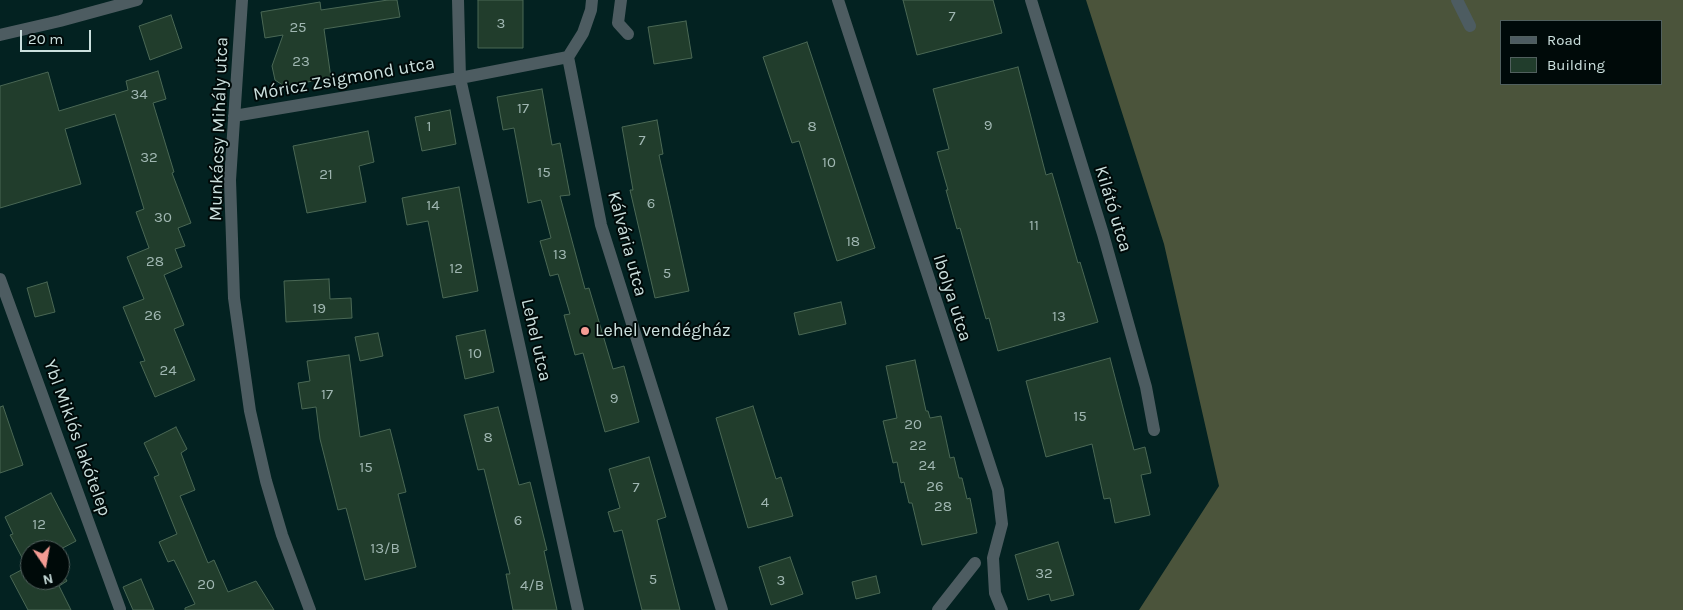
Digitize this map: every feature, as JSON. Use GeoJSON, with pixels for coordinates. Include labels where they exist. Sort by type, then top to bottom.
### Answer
{"type":"FeatureCollection","features":[{"type":"Feature","properties":{"kind":"street"},"geometry":{"type":"LineString","coordinates":[[0,35],[137,0]]}},
{"type":"Feature","properties":{"kind":"street","name":"Munkácsy Mihály utca"},"geometry":{"type":"LineString","coordinates":[[242,0],[230,180],[234,298],[250,412],[266,481],[282,535],[310,610]]}},
{"type":"Feature","properties":{"kind":"street","name":"Móricz Zsigmond utca"},"geometry":{"type":"LineString","coordinates":[[458,0],[460,78]]}},
{"type":"Feature","properties":{"kind":"street"},"geometry":{"type":"LineString","coordinates":[[568,57],[583,33],[591,10],[592,0]]}},
{"type":"Feature","properties":{"kind":"street"},"geometry":{"type":"LineString","coordinates":[[621,0],[618,23],[628,34]]}},
{"type":"Feature","properties":{"kind":"street","name":"Ibolya utca"},"geometry":{"type":"LineString","coordinates":[[838,0],[998,490],[1002,524],[993,558],[996,593],[1002,610]]}},
{"type":"Feature","properties":{"kind":"street","name":"Kilátó utca"},"geometry":{"type":"LineString","coordinates":[[1031,0],[1103,234],[1146,387],[1154,430]]}},
{"type":"Feature","properties":{"kind":"street"},"geometry":{"type":"LineString","coordinates":[[1457,0],[1470,26]]}},
{"type":"Feature","properties":{"kind":"street","name":"Móricz Zsigmond utca"},"geometry":{"type":"LineString","coordinates":[[234,116],[460,78],[568,57]]}},
{"type":"Feature","properties":{"kind":"street","name":"Kálvária utca"},"geometry":{"type":"LineString","coordinates":[[568,57],[601,225],[722,610]]}},
{"type":"Feature","properties":{"kind":"street","name":"Lehel utca"},"geometry":{"type":"LineString","coordinates":[[460,78],[578,610]]}},
{"type":"Feature","properties":{"kind":"street","name":"Ybl Miklós lakótelep"},"geometry":{"type":"LineString","coordinates":[[0,279],[120,609]]}},
{"type":"Feature","properties":{"kind":"street"},"geometry":{"type":"LineString","coordinates":[[938,610],[975,563]]}},
{"type":"Feature","properties":{"kind":"green space"},"geometry":{"type":"Polygon","coordinates":[[[1086,0],[1683,0],[1683,610],[1139,610],[1219,486],[1164,244],[1086,0]]]}},
{"type":"Feature","properties":{"kind":"building"},"geometry":{"type":"Polygon","coordinates":[[[397,0],[400,17],[324,29],[331,78],[284,86],[275,80],[272,66],[283,35],[265,38],[261,12],[320,2],[321,10],[397,0]]]}},
{"type":"Feature","properties":{"kind":"building"},"geometry":{"type":"Polygon","coordinates":[[[478,0],[523,0],[523,48],[478,48],[478,0]]]}},
{"type":"Feature","properties":{"kind":"building"},"geometry":{"type":"Polygon","coordinates":[[[903,0],[993,0],[1002,33],[917,55],[903,0]]]}},
{"type":"Feature","properties":{"kind":"building"},"geometry":{"type":"Polygon","coordinates":[[[171,15],[182,48],[150,60],[139,26],[171,15]]]}},
{"type":"Feature","properties":{"kind":"building"},"geometry":{"type":"Polygon","coordinates":[[[686,21],[692,58],[654,64],[648,27],[686,21]]]}},
{"type":"Feature","properties":{"kind":"building"},"geometry":{"type":"Polygon","coordinates":[[[807,42],[875,248],[837,261],[799,141],[792,143],[763,57],[807,42]]]}},
{"type":"Feature","properties":{"kind":"building"},"geometry":{"type":"Polygon","coordinates":[[[1018,67],[1046,175],[1052,173],[1078,263],[1080,262],[1098,322],[998,351],[989,318],[986,319],[960,228],[957,229],[946,190],[948,190],[937,152],[949,149],[933,89],[1018,67]]]}},
{"type":"Feature","properties":{"kind":"building"},"geometry":{"type":"Polygon","coordinates":[[[158,71],[166,99],[153,103],[174,172],[172,173],[191,223],[178,228],[185,246],[175,249],[182,267],[164,275],[184,325],[174,329],[195,380],[155,397],[140,362],[145,361],[123,307],[144,299],[127,257],[149,248],[136,212],[144,209],[115,114],[65,129],[81,184],[0,208],[0,86],[48,72],[59,111],[128,90],[126,81],[158,71]]]}},
{"type":"Feature","properties":{"kind":"building"},"geometry":{"type":"Polygon","coordinates":[[[542,89],[552,145],[560,143],[570,195],[560,196],[585,289],[589,288],[613,369],[624,366],[639,422],[605,432],[583,353],[575,355],[564,315],[570,314],[558,274],[550,276],[540,241],[551,238],[541,200],[528,203],[514,128],[503,130],[497,97],[542,89]]]}},
{"type":"Feature","properties":{"kind":"building"},"geometry":{"type":"Polygon","coordinates":[[[450,110],[456,144],[422,151],[415,117],[450,110]]]}},
{"type":"Feature","properties":{"kind":"building"},"geometry":{"type":"Polygon","coordinates":[[[657,120],[663,154],[659,155],[689,291],[655,298],[630,190],[633,190],[622,127],[657,120]]]}},
{"type":"Feature","properties":{"kind":"building"},"geometry":{"type":"Polygon","coordinates":[[[368,131],[374,162],[359,166],[366,202],[307,213],[293,146],[368,131]]]}},
{"type":"Feature","properties":{"kind":"building"},"geometry":{"type":"Polygon","coordinates":[[[459,187],[478,291],[443,298],[428,221],[407,225],[402,198],[459,187]]]}},
{"type":"Feature","properties":{"kind":"building"},"geometry":{"type":"Polygon","coordinates":[[[329,279],[330,299],[351,298],[352,318],[286,322],[284,281],[329,279]]]}},
{"type":"Feature","properties":{"kind":"building"},"geometry":{"type":"Polygon","coordinates":[[[47,282],[55,312],[35,317],[27,288],[47,282]]]}},
{"type":"Feature","properties":{"kind":"building"},"geometry":{"type":"Polygon","coordinates":[[[841,302],[846,324],[799,335],[794,313],[841,302]]]}},
{"type":"Feature","properties":{"kind":"building"},"geometry":{"type":"Polygon","coordinates":[[[485,330],[494,372],[465,379],[456,336],[485,330]]]}},
{"type":"Feature","properties":{"kind":"building"},"geometry":{"type":"Polygon","coordinates":[[[378,333],[383,356],[360,361],[355,337],[378,333]]]}},
{"type":"Feature","properties":{"kind":"building"},"geometry":{"type":"Polygon","coordinates":[[[349,355],[360,437],[390,429],[406,492],[398,494],[416,567],[365,580],[346,508],[338,510],[320,439],[316,407],[302,409],[298,383],[310,381],[307,361],[349,355]]]}},
{"type":"Feature","properties":{"kind":"building"},"geometry":{"type":"Polygon","coordinates":[[[1110,358],[1134,450],[1145,447],[1151,473],[1141,475],[1150,515],[1115,523],[1110,498],[1104,499],[1092,444],[1046,457],[1026,381],[1110,358]]]}},
{"type":"Feature","properties":{"kind":"building"},"geometry":{"type":"Polygon","coordinates":[[[915,360],[926,411],[928,411],[930,418],[941,416],[950,458],[954,457],[967,499],[970,498],[977,533],[922,545],[912,503],[909,503],[904,482],[901,483],[897,462],[893,463],[883,421],[897,418],[886,366],[915,360]]]}},
{"type":"Feature","properties":{"kind":"building"},"geometry":{"type":"Polygon","coordinates":[[[3,406],[23,465],[0,473],[0,407],[3,406]]]}},
{"type":"Feature","properties":{"kind":"building"},"geometry":{"type":"Polygon","coordinates":[[[753,406],[776,479],[781,477],[793,516],[748,528],[716,418],[753,406]]]}},
{"type":"Feature","properties":{"kind":"building"},"geometry":{"type":"Polygon","coordinates":[[[498,407],[519,485],[530,482],[547,550],[544,551],[557,610],[513,610],[506,574],[510,574],[484,469],[478,470],[464,415],[498,407]]]}},
{"type":"Feature","properties":{"kind":"building"},"geometry":{"type":"Polygon","coordinates":[[[176,427],[187,449],[181,453],[195,490],[180,496],[208,563],[214,560],[228,592],[256,581],[274,610],[185,610],[185,608],[195,604],[174,560],[168,562],[159,542],[177,534],[154,477],[159,475],[144,443],[176,427]]]}},
{"type":"Feature","properties":{"kind":"building"},"geometry":{"type":"Polygon","coordinates":[[[649,457],[666,517],[657,520],[680,610],[642,610],[622,530],[614,532],[608,512],[620,508],[609,469],[649,457]]]}},
{"type":"Feature","properties":{"kind":"building"},"geometry":{"type":"Polygon","coordinates":[[[51,493],[76,541],[70,544],[70,540],[20,540],[20,554],[10,535],[13,534],[5,517],[51,493]]]}},
{"type":"Feature","properties":{"kind":"building"},"geometry":{"type":"Polygon","coordinates":[[[1058,542],[1074,595],[1051,601],[1049,594],[1028,600],[1015,555],[1058,542]]]}},
{"type":"Feature","properties":{"kind":"building"},"geometry":{"type":"Polygon","coordinates":[[[790,557],[803,594],[771,605],[759,567],[790,557]]]}},
{"type":"Feature","properties":{"kind":"building"},"geometry":{"type":"Polygon","coordinates":[[[20,571],[20,590],[61,590],[71,610],[28,610],[10,576],[20,571]]]}},
{"type":"Feature","properties":{"kind":"building"},"geometry":{"type":"Polygon","coordinates":[[[876,576],[880,593],[856,599],[852,582],[876,576]]]}},
{"type":"Feature","properties":{"kind":"building"},"geometry":{"type":"Polygon","coordinates":[[[141,579],[154,610],[133,610],[123,587],[141,579]]]}},
{"type":"Feature","properties":{"kind":"place","name":"Lehel vendégház"},"geometry":{"type":"Point","coordinates":[585,331]}}]}
